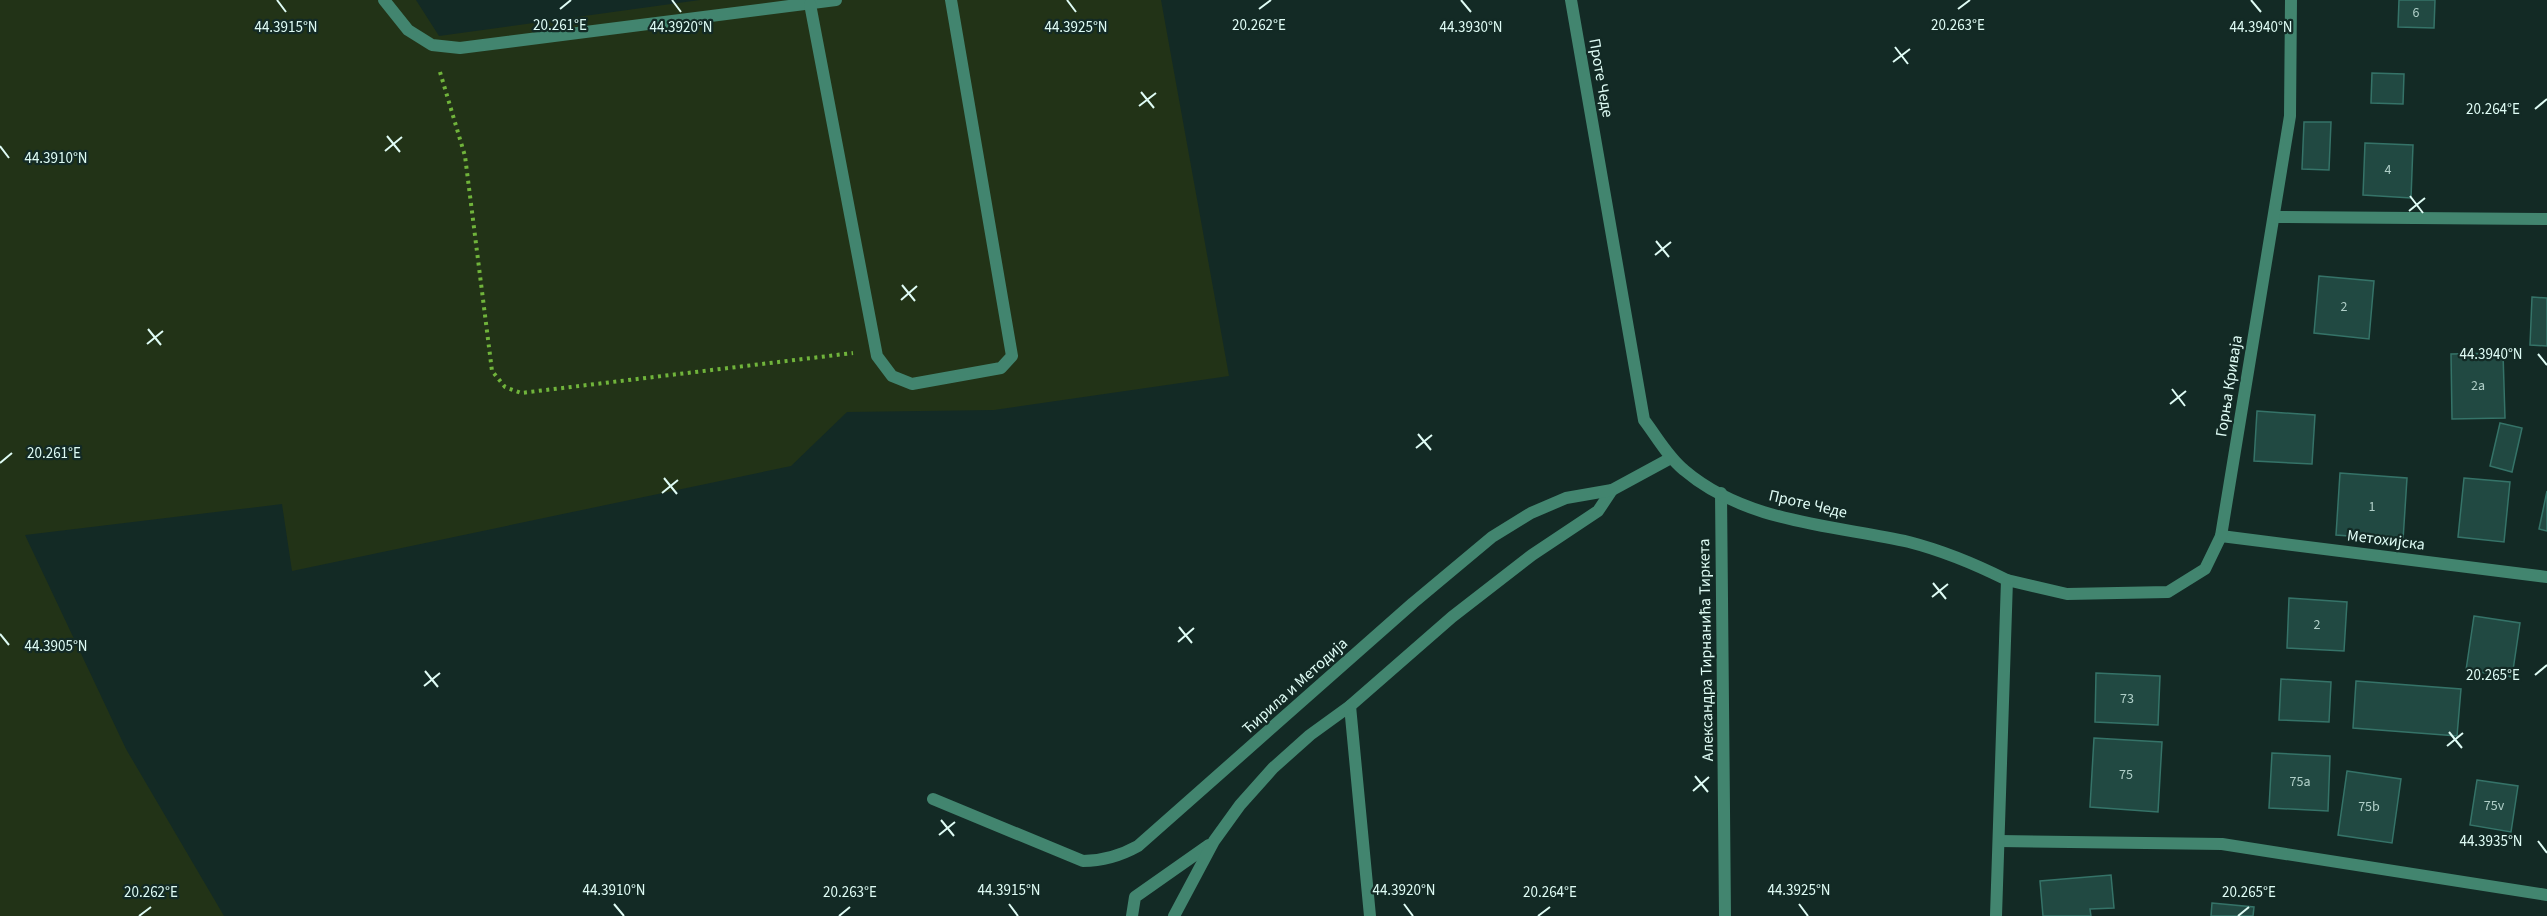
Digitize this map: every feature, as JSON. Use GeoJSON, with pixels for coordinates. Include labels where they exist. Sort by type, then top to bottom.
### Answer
{"type":"FeatureCollection","features":[{"type":"Feature","properties":{"kind":"street"},"geometry":{"type":"LineString","coordinates":[[384,0],[408,30],[432,45],[460,48],[836,0]]}},
{"type":"Feature","properties":{"kind":"street"},"geometry":{"type":"LineString","coordinates":[[810,4],[876,350],[885,369],[892,376],[912,384],[1001,368],[1012,356],[951,0]]}},
{"type":"Feature","properties":{"kind":"street","name":"Проте Чеде"},"geometry":{"type":"LineString","coordinates":[[1571,0],[1644,420],[1671,458],[1685,472],[1720,493],[1768,514],[1909,542],[1959,556],[2007,580]]}},
{"type":"Feature","properties":{"kind":"street","name":"Горња Криваја"},"geometry":{"type":"LineString","coordinates":[[2007,580],[2067,594],[2168,592],[2205,569],[2221,536],[2290,116],[2291,0]]}},
{"type":"Feature","properties":{"kind":"street"},"geometry":{"type":"LineString","coordinates":[[2274,217],[2547,219]]}},
{"type":"Feature","properties":{"kind":"street","name":"Ћирила и Методија"},"geometry":{"type":"LineString","coordinates":[[933,799],[1083,861],[1102,861],[1121,855],[1138,846],[1413,603],[1492,537],[1531,513],[1566,498],[1611,490],[1671,458]]}},
{"type":"Feature","properties":{"kind":"street"},"geometry":{"type":"LineString","coordinates":[[1174,916],[1214,841],[1240,805],[1273,768],[1310,735],[1350,706],[1452,617],[1532,555],[1598,511],[1611,490]]}},
{"type":"Feature","properties":{"kind":"street","name":"Александра Тирнанића Тиркета"},"geometry":{"type":"LineString","coordinates":[[1720,493],[1725,916]]}},
{"type":"Feature","properties":{"kind":"street","name":"Метохијска"},"geometry":{"type":"LineString","coordinates":[[2221,536],[2547,577]]}},
{"type":"Feature","properties":{"kind":"street"},"geometry":{"type":"LineString","coordinates":[[1996,916],[2007,580]]}},
{"type":"Feature","properties":{"kind":"street"},"geometry":{"type":"LineString","coordinates":[[1350,706],[1370,916]]}},
{"type":"Feature","properties":{"kind":"street"},"geometry":{"type":"LineString","coordinates":[[1132,916],[1135,897],[1214,841]]}},
{"type":"Feature","properties":{"kind":"street"},"geometry":{"type":"LineString","coordinates":[[1999,841],[2222,844],[2547,895]]}},
{"type":"Feature","properties":{"kind":"path"},"geometry":{"type":"LineString","coordinates":[[432,45],[465,156],[492,371],[506,387],[521,393],[876,350]]}},
{"type":"Feature","properties":{"kind":"green space"},"geometry":{"type":"Polygon","coordinates":[[[0,0],[416,0],[439,36],[700,0],[1161,0],[1229,376],[994,410],[847,412],[791,466],[292,571],[282,504],[25,535],[126,749],[224,916],[0,916],[0,0]]]}},
{"type":"Feature","properties":{"kind":"building"},"geometry":{"type":"Polygon","coordinates":[[[2399,0],[2435,0],[2434,28],[2398,27],[2399,0]]]}},
{"type":"Feature","properties":{"kind":"building"},"geometry":{"type":"Polygon","coordinates":[[[2372,73],[2404,74],[2403,104],[2371,103],[2372,73]]]}},
{"type":"Feature","properties":{"kind":"building"},"geometry":{"type":"Polygon","coordinates":[[[2304,122],[2331,122],[2329,170],[2302,169],[2304,122]]]}},
{"type":"Feature","properties":{"kind":"building"},"geometry":{"type":"Polygon","coordinates":[[[2365,143],[2413,145],[2411,198],[2363,195],[2365,143]]]}},
{"type":"Feature","properties":{"kind":"building"},"geometry":{"type":"Polygon","coordinates":[[[2319,276],[2374,281],[2369,339],[2314,333],[2319,276]]]}},
{"type":"Feature","properties":{"kind":"building"},"geometry":{"type":"Polygon","coordinates":[[[2532,297],[2547,298],[2547,346],[2530,345],[2532,297]]]}},
{"type":"Feature","properties":{"kind":"building"},"geometry":{"type":"Polygon","coordinates":[[[2503,353],[2505,418],[2452,419],[2451,354],[2503,353]]]}},
{"type":"Feature","properties":{"kind":"building"},"geometry":{"type":"Polygon","coordinates":[[[2257,411],[2315,415],[2312,464],[2254,461],[2257,411]]]}},
{"type":"Feature","properties":{"kind":"building"},"geometry":{"type":"Polygon","coordinates":[[[2500,423],[2522,428],[2512,472],[2490,466],[2500,423]]]}},
{"type":"Feature","properties":{"kind":"building"},"geometry":{"type":"Polygon","coordinates":[[[2340,473],[2407,478],[2403,540],[2336,535],[2340,473]]]}},
{"type":"Feature","properties":{"kind":"building"},"geometry":{"type":"Polygon","coordinates":[[[2464,478],[2510,482],[2504,542],[2458,537],[2464,478]]]}},
{"type":"Feature","properties":{"kind":"building"},"geometry":{"type":"Polygon","coordinates":[[[2547,491],[2547,531],[2539,529],[2547,491]]]}},
{"type":"Feature","properties":{"kind":"building"},"geometry":{"type":"Polygon","coordinates":[[[2289,598],[2347,602],[2344,651],[2287,648],[2289,598]]]}},
{"type":"Feature","properties":{"kind":"building"},"geometry":{"type":"Polygon","coordinates":[[[2474,616],[2520,623],[2512,677],[2466,670],[2474,616]]]}},
{"type":"Feature","properties":{"kind":"building"},"geometry":{"type":"Polygon","coordinates":[[[2096,673],[2160,676],[2158,725],[2095,722],[2096,673]]]}},
{"type":"Feature","properties":{"kind":"building"},"geometry":{"type":"Polygon","coordinates":[[[2281,679],[2331,682],[2329,722],[2279,720],[2281,679]]]}},
{"type":"Feature","properties":{"kind":"building"},"geometry":{"type":"Polygon","coordinates":[[[2356,681],[2461,689],[2457,736],[2353,728],[2356,681]]]}},
{"type":"Feature","properties":{"kind":"building"},"geometry":{"type":"Polygon","coordinates":[[[2094,738],[2162,742],[2158,812],[2090,807],[2094,738]]]}},
{"type":"Feature","properties":{"kind":"building"},"geometry":{"type":"Polygon","coordinates":[[[2272,753],[2330,756],[2328,811],[2269,808],[2272,753]]]}},
{"type":"Feature","properties":{"kind":"building"},"geometry":{"type":"Polygon","coordinates":[[[2347,771],[2401,779],[2392,843],[2338,835],[2347,771]]]}},
{"type":"Feature","properties":{"kind":"building"},"geometry":{"type":"Polygon","coordinates":[[[2477,780],[2518,786],[2511,832],[2470,825],[2477,780]]]}},
{"type":"Feature","properties":{"kind":"building"},"geometry":{"type":"Polygon","coordinates":[[[2111,875],[2114,908],[2090,909],[2091,916],[2043,916],[2040,881],[2111,875]]]}},
{"type":"Feature","properties":{"kind":"building"},"geometry":{"type":"Polygon","coordinates":[[[2212,903],[2254,907],[2253,916],[2211,916],[2212,903]]]}}]}
